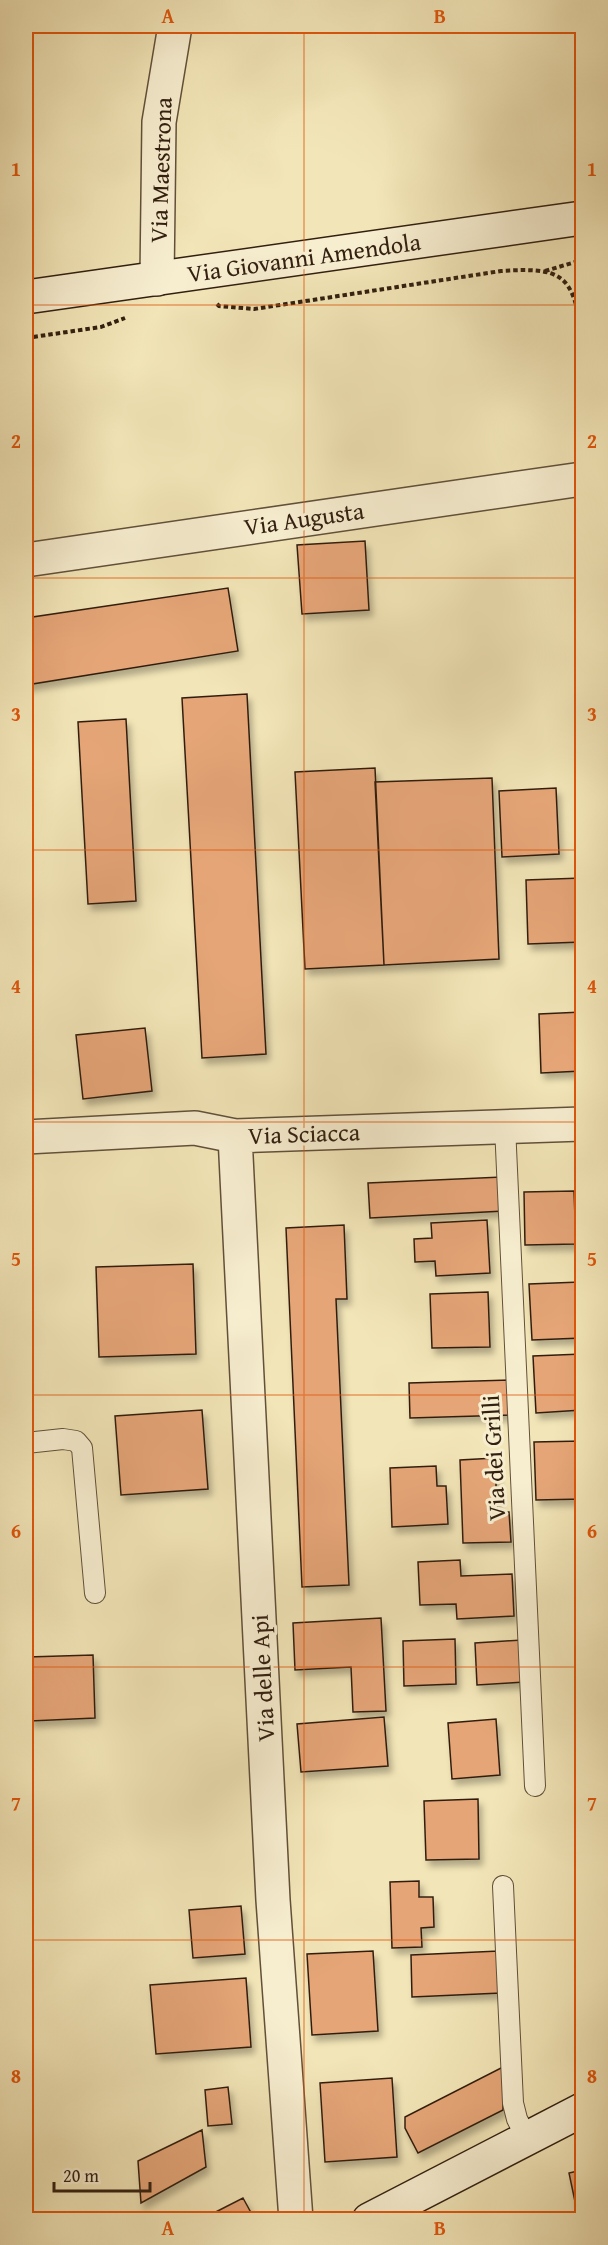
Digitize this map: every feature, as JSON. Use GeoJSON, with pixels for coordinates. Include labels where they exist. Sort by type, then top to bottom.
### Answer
{"type":"FeatureCollection","features":[{"type":"Feature","properties":{"kind":"street","name":"Via Maestrona"},"geometry":{"type":"LineString","coordinates":[[157,279],[159,122],[174,26]]}},
{"type":"Feature","properties":{"kind":"street","name":"Via Giovanni Amendola"},"geometry":{"type":"LineString","coordinates":[[26,297],[582,218]]}},
{"type":"Feature","properties":{"kind":"street","name":"Via Augusta"},"geometry":{"type":"LineString","coordinates":[[26,560],[582,479]]}},
{"type":"Feature","properties":{"kind":"street","name":"Via Sciacca"},"geometry":{"type":"LineString","coordinates":[[26,1137],[195,1128],[235,1136],[582,1124]]}},
{"type":"Feature","properties":{"kind":"street","name":"Via delle Api"},"geometry":{"type":"LineString","coordinates":[[235,1136],[273,1900],[296,2220]]}},
{"type":"Feature","properties":{"kind":"street"},"geometry":{"type":"LineString","coordinates":[[369,2220],[582,2110]]}},
{"type":"Feature","properties":{"kind":"lane","name":"Via dei Grilli"},"geometry":{"type":"LineString","coordinates":[[505,1126],[535,1786]]}},
{"type":"Feature","properties":{"kind":"lane"},"geometry":{"type":"LineString","coordinates":[[26,1443],[63,1439],[76,1441],[82,1448],[95,1593]]}},
{"type":"Feature","properties":{"kind":"lane"},"geometry":{"type":"LineString","coordinates":[[502,1886],[513,2103],[517,2119],[527,2139]]}},
{"type":"Feature","properties":{"kind":"path"},"geometry":{"type":"LineString","coordinates":[[544,271],[582,261]]}},
{"type":"Feature","properties":{"kind":"path"},"geometry":{"type":"LineString","coordinates":[[192,274],[219,306],[254,309],[501,271],[530,269],[544,271],[556,274],[569,284],[577,301],[582,335]]}},
{"type":"Feature","properties":{"kind":"building"},"geometry":{"type":"Polygon","coordinates":[[[365,541],[369,610],[302,614],[297,545],[365,541]]]}},
{"type":"Feature","properties":{"kind":"building"},"geometry":{"type":"Polygon","coordinates":[[[228,588],[238,651],[26,685],[26,618],[228,588]]]}},
{"type":"Feature","properties":{"kind":"building"},"geometry":{"type":"Polygon","coordinates":[[[247,694],[266,1054],[202,1058],[182,698],[247,694]]]}},
{"type":"Feature","properties":{"kind":"building"},"geometry":{"type":"Polygon","coordinates":[[[126,719],[136,901],[88,904],[78,722],[126,719]]]}},
{"type":"Feature","properties":{"kind":"building"},"geometry":{"type":"Polygon","coordinates":[[[375,768],[384,965],[305,969],[295,772],[375,768]]]}},
{"type":"Feature","properties":{"kind":"building"},"geometry":{"type":"Polygon","coordinates":[[[492,778],[499,959],[384,965],[375,782],[492,778]]]}},
{"type":"Feature","properties":{"kind":"building"},"geometry":{"type":"Polygon","coordinates":[[[556,788],[559,854],[502,857],[499,791],[556,788]]]}},
{"type":"Feature","properties":{"kind":"building"},"geometry":{"type":"Polygon","coordinates":[[[582,878],[582,942],[528,944],[526,880],[582,878]]]}},
{"type":"Feature","properties":{"kind":"building"},"geometry":{"type":"Polygon","coordinates":[[[582,1012],[582,1071],[541,1073],[539,1014],[582,1012]]]}},
{"type":"Feature","properties":{"kind":"building"},"geometry":{"type":"Polygon","coordinates":[[[145,1028],[152,1091],[83,1099],[76,1035],[145,1028]]]}},
{"type":"Feature","properties":{"kind":"building"},"geometry":{"type":"Polygon","coordinates":[[[502,1177],[504,1211],[370,1218],[368,1183],[502,1177]]]}},
{"type":"Feature","properties":{"kind":"building"},"geometry":{"type":"Polygon","coordinates":[[[574,1191],[576,1244],[525,1245],[524,1192],[574,1191]]]}},
{"type":"Feature","properties":{"kind":"building"},"geometry":{"type":"Polygon","coordinates":[[[487,1220],[490,1273],[436,1276],[435,1261],[415,1262],[414,1239],[432,1238],[431,1223],[487,1220]]]}},
{"type":"Feature","properties":{"kind":"building"},"geometry":{"type":"Polygon","coordinates":[[[344,1225],[347,1299],[336,1299],[349,1585],[302,1587],[286,1228],[344,1225]]]}},
{"type":"Feature","properties":{"kind":"building"},"geometry":{"type":"Polygon","coordinates":[[[193,1264],[196,1354],[99,1357],[96,1267],[193,1264]]]}},
{"type":"Feature","properties":{"kind":"building"},"geometry":{"type":"Polygon","coordinates":[[[580,1282],[582,1338],[532,1340],[529,1284],[580,1282]]]}},
{"type":"Feature","properties":{"kind":"building"},"geometry":{"type":"Polygon","coordinates":[[[488,1292],[490,1347],[432,1348],[430,1294],[488,1292]]]}},
{"type":"Feature","properties":{"kind":"building"},"geometry":{"type":"Polygon","coordinates":[[[582,1354],[582,1410],[536,1413],[533,1356],[582,1354]]]}},
{"type":"Feature","properties":{"kind":"building"},"geometry":{"type":"Polygon","coordinates":[[[510,1380],[511,1415],[410,1418],[409,1383],[510,1380]]]}},
{"type":"Feature","properties":{"kind":"building"},"geometry":{"type":"Polygon","coordinates":[[[202,1410],[208,1489],[121,1495],[115,1416],[202,1410]]]}},
{"type":"Feature","properties":{"kind":"building"},"geometry":{"type":"Polygon","coordinates":[[[582,1441],[582,1499],[536,1500],[534,1442],[582,1441]]]}},
{"type":"Feature","properties":{"kind":"building"},"geometry":{"type":"Polygon","coordinates":[[[495,1458],[497,1512],[509,1512],[511,1542],[463,1543],[460,1460],[495,1458]]]}},
{"type":"Feature","properties":{"kind":"building"},"geometry":{"type":"Polygon","coordinates":[[[436,1466],[437,1486],[446,1486],[448,1524],[392,1527],[390,1468],[436,1466]]]}},
{"type":"Feature","properties":{"kind":"building"},"geometry":{"type":"Polygon","coordinates":[[[460,1560],[461,1576],[512,1574],[514,1616],[457,1619],[456,1604],[420,1605],[418,1562],[460,1560]]]}},
{"type":"Feature","properties":{"kind":"building"},"geometry":{"type":"Polygon","coordinates":[[[381,1618],[386,1711],[353,1712],[351,1667],[295,1670],[293,1623],[381,1618]]]}},
{"type":"Feature","properties":{"kind":"building"},"geometry":{"type":"Polygon","coordinates":[[[455,1639],[456,1684],[404,1686],[403,1641],[455,1639]]]}},
{"type":"Feature","properties":{"kind":"building"},"geometry":{"type":"Polygon","coordinates":[[[522,1640],[524,1682],[477,1685],[475,1643],[522,1640]]]}},
{"type":"Feature","properties":{"kind":"building"},"geometry":{"type":"Polygon","coordinates":[[[93,1655],[95,1718],[30,1721],[28,1657],[93,1655]]]}},
{"type":"Feature","properties":{"kind":"building"},"geometry":{"type":"Polygon","coordinates":[[[384,1717],[388,1766],[301,1772],[297,1724],[384,1717]]]}},
{"type":"Feature","properties":{"kind":"building"},"geometry":{"type":"Polygon","coordinates":[[[496,1719],[500,1775],[452,1779],[448,1723],[496,1719]]]}},
{"type":"Feature","properties":{"kind":"building"},"geometry":{"type":"Polygon","coordinates":[[[478,1799],[479,1859],[426,1860],[424,1801],[478,1799]]]}},
{"type":"Feature","properties":{"kind":"building"},"geometry":{"type":"Polygon","coordinates":[[[419,1881],[419,1897],[433,1897],[434,1927],[421,1928],[422,1947],[392,1948],[390,1882],[419,1881]]]}},
{"type":"Feature","properties":{"kind":"building"},"geometry":{"type":"Polygon","coordinates":[[[241,1906],[245,1954],[193,1958],[189,1910],[241,1906]]]}},
{"type":"Feature","properties":{"kind":"building"},"geometry":{"type":"Polygon","coordinates":[[[373,1951],[378,2031],[312,2035],[307,1954],[373,1951]]]}},
{"type":"Feature","properties":{"kind":"building"},"geometry":{"type":"Polygon","coordinates":[[[499,1951],[501,1993],[412,1997],[411,1955],[499,1951]]]}},
{"type":"Feature","properties":{"kind":"building"},"geometry":{"type":"Polygon","coordinates":[[[246,1978],[251,2047],[156,2054],[150,1985],[246,1978]]]}},
{"type":"Feature","properties":{"kind":"building"},"geometry":{"type":"Polygon","coordinates":[[[582,1997],[582,2067],[581,2068],[579,1999],[582,1997]]]}},
{"type":"Feature","properties":{"kind":"building"},"geometry":{"type":"Polygon","coordinates":[[[503,2067],[503,2110],[418,2153],[405,2128],[405,2117],[503,2067]]]}},
{"type":"Feature","properties":{"kind":"building"},"geometry":{"type":"Polygon","coordinates":[[[392,2078],[397,2157],[325,2162],[320,2083],[392,2078]]]}},
{"type":"Feature","properties":{"kind":"building"},"geometry":{"type":"Polygon","coordinates":[[[228,2087],[232,2124],[208,2126],[205,2090],[228,2087]]]}},
{"type":"Feature","properties":{"kind":"building"},"geometry":{"type":"Polygon","coordinates":[[[202,2130],[206,2167],[141,2203],[138,2161],[202,2130]]]}},
{"type":"Feature","properties":{"kind":"building"},"geometry":{"type":"Polygon","coordinates":[[[582,2170],[582,2210],[577,2211],[569,2173],[582,2170]]]}},
{"type":"Feature","properties":{"kind":"building"},"geometry":{"type":"Polygon","coordinates":[[[243,2198],[255,2220],[200,2220],[243,2198]]]}}]}
